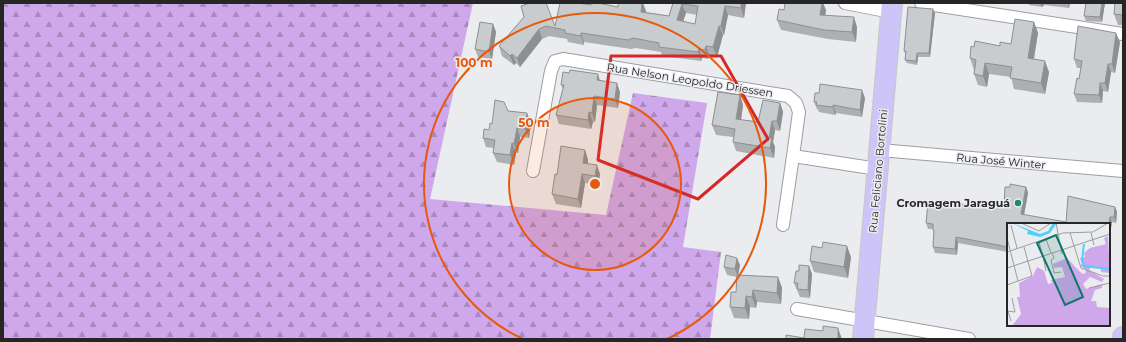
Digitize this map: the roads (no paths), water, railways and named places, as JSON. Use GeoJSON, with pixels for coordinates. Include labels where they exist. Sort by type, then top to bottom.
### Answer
{"type":"FeatureCollection","features":[{"type":"Feature","properties":{"kind":"main road","name":"Rua Feliciano Bortolini"},"geometry":{"type":"LineString","coordinates":[[863,339],[892,7]]}},
{"type":"Feature","properties":{"kind":"street"},"geometry":{"type":"LineString","coordinates":[[845,3],[892,7]]}},
{"type":"Feature","properties":{"kind":"street"},"geometry":{"type":"LineString","coordinates":[[921,3],[1123,34]]}},
{"type":"Feature","properties":{"kind":"street","name":"Rua Nelson Leopoldo Driessen"},"geometry":{"type":"LineString","coordinates":[[533,171],[551,72],[555,61],[563,59],[788,96],[796,103],[799,112],[793,156]]}},
{"type":"Feature","properties":{"kind":"street"},"geometry":{"type":"LineString","coordinates":[[783,226],[793,156],[879,160]]}},
{"type":"Feature","properties":{"kind":"street","name":"Rua José Winter"},"geometry":{"type":"LineString","coordinates":[[879,160],[1123,171]]}},
{"type":"Feature","properties":{"kind":"street"},"geometry":{"type":"LineString","coordinates":[[797,309],[969,339]]}},
{"type":"Feature","properties":{"kind":"place","name":"Cromagem Jaraguá"},"geometry":{"type":"Point","coordinates":[1018,203]}}]}
